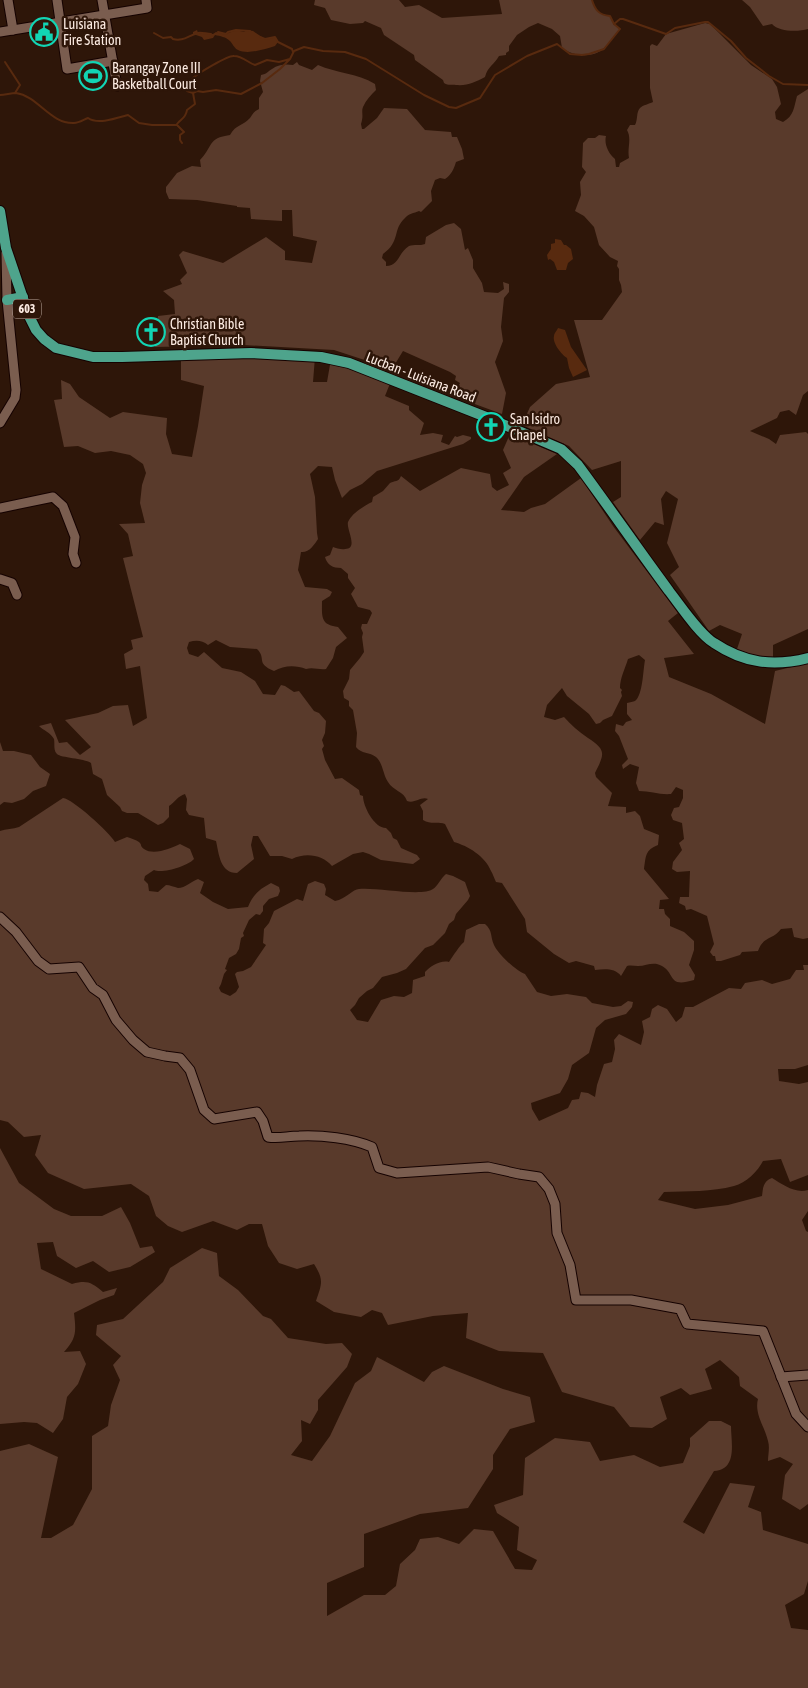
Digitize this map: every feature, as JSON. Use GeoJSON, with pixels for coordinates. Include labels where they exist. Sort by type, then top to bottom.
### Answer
{"type":"FeatureCollection","features":[{"type":"Feature","properties":{"kind":"main road","name":"603"},"geometry":{"type":"LineString","coordinates":[[1,217],[6,248],[23,297]]}},
{"type":"Feature","properties":{"kind":"main road"},"geometry":{"type":"LineString","coordinates":[[7,300],[23,297]]}},
{"type":"Feature","properties":{"kind":"main road","name":"Lucban - Luisiana Road"},"geometry":{"type":"LineString","coordinates":[[23,297],[36,330],[56,348],[70,352],[93,357],[251,353],[321,357],[349,363],[561,449],[578,465],[689,618],[712,642],[733,653],[768,663],[792,662],[808,658]]}},
{"type":"Feature","properties":{"kind":"street"},"geometry":{"type":"LineString","coordinates":[[8,0],[13,30]]}},
{"type":"Feature","properties":{"kind":"street"},"geometry":{"type":"LineString","coordinates":[[57,0],[67,69],[113,60]]}},
{"type":"Feature","properties":{"kind":"street"},"geometry":{"type":"LineString","coordinates":[[102,0],[117,86]]}},
{"type":"Feature","properties":{"kind":"street"},"geometry":{"type":"LineString","coordinates":[[0,32],[104,15],[146,4]]}},
{"type":"Feature","properties":{"kind":"street"},"geometry":{"type":"LineString","coordinates":[[0,422],[15,398],[16,390],[7,300],[6,248]]}},
{"type":"Feature","properties":{"kind":"street"},"geometry":{"type":"LineString","coordinates":[[0,508],[53,497],[63,506],[75,537],[72,554],[76,563]]}},
{"type":"Feature","properties":{"kind":"street"},"geometry":{"type":"LineString","coordinates":[[0,579],[12,583],[17,595]]}},
{"type":"Feature","properties":{"kind":"street"},"geometry":{"type":"LineString","coordinates":[[0,917],[16,932],[38,961],[49,968],[79,967],[88,977],[94,988],[103,995],[116,1020],[133,1040],[147,1052],[180,1058],[190,1070],[204,1110],[214,1119],[257,1112],[263,1121],[268,1137],[319,1136],[361,1142],[372,1148],[379,1168],[396,1173],[488,1167],[539,1177],[549,1189],[555,1204],[557,1233],[570,1265],[576,1300],[630,1300],[680,1309],[687,1324],[763,1331],[796,1414],[808,1427]]}},
{"type":"Feature","properties":{"kind":"street"},"geometry":{"type":"LineString","coordinates":[[781,1378],[808,1375]]}},
{"type":"Feature","properties":{"kind":"shaded area"},"geometry":{"type":"Polygon","coordinates":[[[315,0],[399,0],[405,7],[419,5],[442,18],[502,14],[499,0],[592,0],[598,11],[610,16],[614,24],[620,29],[608,44],[599,51],[594,54],[583,55],[572,53],[562,48],[560,36],[552,29],[538,23],[517,35],[509,46],[509,51],[506,55],[499,56],[485,77],[468,84],[449,85],[415,60],[414,55],[384,35],[381,28],[365,21],[363,23],[350,24],[331,20],[325,8],[314,5],[315,0]]]}},
{"type":"Feature","properties":{"kind":"shaded area"},"geometry":{"type":"Polygon","coordinates":[[[742,0],[808,0],[808,29],[789,31],[779,29],[772,24],[763,26],[750,7],[742,0]]]}},
{"type":"Feature","properties":{"kind":"shaded area"},"geometry":{"type":"Polygon","coordinates":[[[705,23],[710,24],[751,65],[772,79],[777,87],[781,104],[775,112],[776,119],[783,122],[787,120],[793,111],[797,96],[808,89],[808,391],[803,395],[796,415],[789,410],[780,412],[777,418],[750,431],[776,444],[780,435],[806,432],[808,434],[808,629],[773,645],[773,657],[755,656],[737,649],[742,634],[720,625],[709,631],[670,575],[679,567],[667,543],[678,499],[666,491],[661,499],[664,525],[655,522],[640,540],[613,502],[621,497],[621,461],[592,470],[569,446],[522,425],[530,407],[556,384],[590,377],[574,320],[602,320],[622,292],[617,266],[618,261],[610,257],[599,245],[594,227],[584,216],[575,211],[581,195],[580,182],[586,172],[582,167],[583,143],[588,138],[595,138],[599,135],[606,136],[606,145],[615,159],[616,167],[619,167],[620,163],[629,158],[627,130],[630,125],[635,125],[640,108],[653,102],[650,88],[650,46],[652,44],[657,46],[666,34],[705,23]]]}},
{"type":"Feature","properties":{"kind":"shaded area"},"geometry":{"type":"Polygon","coordinates":[[[197,30],[198,33],[213,34],[216,32],[226,34],[236,30],[244,32],[247,30],[253,31],[265,39],[275,37],[278,42],[275,46],[262,50],[242,51],[223,37],[215,35],[213,38],[204,40],[202,37],[193,34],[197,30]]]}},
{"type":"Feature","properties":{"kind":"shaded area"},"geometry":{"type":"Polygon","coordinates":[[[297,62],[299,65],[312,70],[318,65],[368,80],[375,84],[376,90],[362,109],[362,129],[377,118],[384,108],[407,109],[425,130],[451,132],[452,137],[457,137],[464,159],[456,162],[452,172],[445,179],[435,180],[431,191],[432,201],[421,212],[409,215],[401,222],[392,245],[383,254],[382,258],[386,262],[386,266],[394,264],[409,246],[425,244],[426,237],[446,225],[454,223],[461,229],[465,250],[468,248],[473,260],[473,268],[482,283],[484,292],[498,293],[504,289],[503,282],[509,284],[509,292],[504,298],[501,327],[503,341],[495,362],[506,393],[502,414],[453,396],[460,383],[455,380],[456,376],[403,351],[392,369],[334,350],[243,345],[155,347],[158,316],[175,314],[174,300],[163,291],[182,284],[180,280],[187,273],[179,255],[183,251],[223,263],[266,237],[285,251],[285,260],[312,263],[317,241],[293,236],[292,210],[282,210],[282,221],[251,219],[250,208],[197,200],[169,199],[166,192],[166,187],[177,173],[192,166],[201,167],[200,160],[217,138],[230,135],[259,109],[259,98],[263,92],[260,81],[261,75],[277,66],[293,65],[297,62]]]}},
{"type":"Feature","properties":{"kind":"shaded area","name":"Barangay Zone III Basketball Court"},"geometry":{"type":"Polygon","coordinates":[[[104,66],[106,80],[82,85],[79,71],[104,66]]]}},
{"type":"Feature","properties":{"kind":"shaded area"},"geometry":{"type":"Polygon","coordinates":[[[555,239],[561,240],[564,245],[571,249],[573,259],[568,263],[566,270],[557,270],[554,262],[550,259],[548,260],[547,255],[551,249],[551,244],[555,243],[555,239]]]}},
{"type":"Feature","properties":{"kind":"shaded area"},"geometry":{"type":"Polygon","coordinates":[[[558,328],[565,330],[571,347],[587,370],[573,377],[567,358],[560,352],[554,342],[554,335],[558,328]]]}},
{"type":"Feature","properties":{"kind":"shaded area"},"geometry":{"type":"Polygon","coordinates":[[[181,355],[315,357],[313,382],[327,382],[331,359],[391,381],[385,396],[409,406],[409,410],[424,423],[420,435],[433,433],[443,435],[441,442],[449,445],[455,436],[471,437],[471,439],[463,444],[377,471],[342,498],[332,467],[318,466],[310,474],[315,497],[318,539],[309,550],[301,552],[298,570],[305,587],[327,589],[332,592],[330,596],[322,601],[323,619],[328,624],[338,627],[347,638],[336,647],[333,658],[326,669],[306,669],[290,666],[274,671],[265,666],[257,649],[230,647],[216,640],[208,645],[199,641],[189,642],[187,648],[189,654],[198,657],[204,652],[222,668],[241,672],[255,681],[263,694],[275,695],[281,685],[294,692],[299,691],[314,711],[319,713],[326,721],[322,740],[324,746],[322,749],[325,760],[335,779],[342,778],[359,790],[373,821],[386,828],[393,838],[397,840],[401,848],[417,855],[420,859],[413,864],[381,860],[363,852],[353,854],[332,866],[324,859],[308,855],[292,859],[282,856],[270,856],[258,836],[253,836],[251,845],[254,859],[237,873],[231,872],[221,862],[216,841],[206,838],[204,818],[189,815],[186,810],[187,799],[185,794],[169,806],[169,817],[158,825],[138,813],[122,811],[107,795],[102,779],[93,774],[91,763],[57,754],[53,737],[39,726],[51,723],[59,743],[67,742],[80,755],[91,747],[65,720],[98,713],[113,706],[128,705],[133,726],[147,718],[140,666],[126,669],[124,654],[133,649],[131,640],[143,637],[123,558],[133,556],[128,534],[119,524],[145,523],[140,503],[142,485],[146,473],[143,464],[130,455],[111,451],[95,453],[78,446],[64,447],[54,400],[62,399],[61,380],[70,384],[79,397],[110,418],[123,412],[167,418],[166,434],[172,454],[192,457],[204,386],[181,380],[181,355]]]}},
{"type":"Feature","properties":{"kind":"shaded area"},"geometry":{"type":"Polygon","coordinates":[[[510,434],[557,454],[524,477],[501,510],[524,512],[545,504],[581,478],[613,526],[678,613],[668,621],[694,654],[664,658],[669,677],[711,694],[765,724],[775,671],[808,663],[808,938],[794,937],[792,928],[781,929],[775,935],[765,940],[758,951],[742,952],[740,955],[716,961],[715,956],[710,952],[714,944],[707,916],[691,909],[686,910],[685,906],[679,903],[680,897],[689,897],[690,871],[677,872],[672,869],[673,862],[682,850],[679,843],[684,839],[682,823],[673,820],[671,815],[674,808],[679,807],[683,798],[683,790],[676,787],[671,794],[639,791],[636,783],[639,767],[630,764],[623,769],[622,765],[628,759],[619,736],[615,731],[616,724],[623,726],[626,722],[632,720],[627,714],[627,703],[635,701],[640,693],[645,660],[639,655],[628,659],[620,684],[622,696],[612,716],[596,724],[589,714],[567,696],[562,688],[547,705],[544,717],[555,720],[564,717],[572,726],[601,749],[601,761],[595,773],[596,777],[612,793],[608,806],[626,807],[626,813],[635,811],[640,816],[644,829],[659,835],[658,845],[648,851],[644,869],[669,899],[660,900],[659,909],[664,909],[665,914],[670,919],[670,926],[684,932],[694,941],[694,950],[689,965],[695,975],[694,980],[676,981],[666,969],[656,964],[627,966],[621,976],[613,970],[595,970],[594,966],[576,961],[569,963],[554,954],[527,932],[525,919],[502,883],[496,882],[485,861],[470,849],[454,842],[445,824],[423,820],[423,811],[420,805],[428,799],[423,798],[413,802],[407,801],[388,782],[376,757],[360,751],[356,747],[357,733],[353,710],[349,706],[349,701],[344,698],[343,691],[349,679],[350,670],[364,652],[361,628],[362,624],[367,624],[372,613],[370,610],[358,607],[351,594],[355,588],[348,578],[348,574],[341,568],[331,566],[325,557],[330,555],[333,547],[342,549],[351,546],[348,522],[352,516],[372,502],[373,497],[383,491],[390,483],[399,480],[401,476],[420,491],[461,468],[490,474],[492,487],[497,491],[509,485],[503,473],[511,468],[503,450],[510,434]]]}},
{"type":"Feature","properties":{"kind":"shaded area"},"geometry":{"type":"Polygon","coordinates":[[[0,742],[3,751],[14,751],[31,755],[40,767],[50,774],[46,786],[33,791],[24,799],[12,803],[4,802],[0,805],[0,742]]]}},
{"type":"Feature","properties":{"kind":"shaded area"},"geometry":{"type":"Polygon","coordinates":[[[63,798],[90,817],[115,842],[127,837],[139,842],[144,849],[153,852],[162,851],[180,844],[190,849],[194,859],[191,862],[169,870],[154,870],[145,876],[144,880],[148,884],[149,891],[158,892],[166,885],[181,888],[198,879],[204,882],[200,893],[228,909],[248,907],[257,892],[271,883],[279,887],[278,896],[269,899],[263,906],[263,911],[260,915],[256,914],[249,920],[243,933],[244,936],[241,938],[239,949],[236,954],[229,958],[225,969],[227,970],[219,988],[221,992],[230,996],[239,987],[235,974],[251,967],[266,945],[263,943],[264,929],[274,911],[297,899],[303,901],[308,884],[315,881],[324,884],[326,889],[325,895],[335,901],[359,889],[409,892],[427,891],[435,888],[446,874],[465,882],[470,896],[456,914],[454,920],[449,924],[445,933],[433,945],[425,948],[406,969],[382,977],[373,988],[359,998],[350,1010],[357,1020],[368,1022],[381,1000],[394,996],[404,997],[412,993],[413,980],[425,976],[425,972],[436,964],[449,962],[464,942],[466,930],[479,924],[485,924],[488,927],[499,953],[512,966],[525,974],[537,992],[551,996],[567,994],[586,997],[592,1003],[613,1007],[621,1006],[628,1001],[633,1002],[632,1007],[626,1014],[605,1020],[596,1028],[589,1053],[572,1065],[568,1079],[560,1093],[531,1103],[532,1109],[539,1121],[568,1108],[572,1100],[579,1099],[581,1092],[595,1097],[604,1064],[612,1062],[615,1049],[614,1040],[619,1034],[641,1045],[644,1032],[642,1021],[650,1017],[652,1009],[658,1005],[667,1009],[676,1022],[682,1017],[685,1007],[693,1007],[729,988],[741,989],[745,983],[762,980],[772,984],[790,979],[796,970],[804,970],[803,965],[808,965],[808,1065],[795,1069],[778,1069],[779,1081],[799,1084],[808,1082],[808,1175],[790,1182],[781,1159],[763,1161],[751,1176],[738,1184],[726,1188],[708,1190],[664,1192],[658,1200],[695,1209],[728,1205],[762,1196],[765,1183],[772,1178],[794,1190],[808,1190],[808,1211],[802,1220],[808,1232],[808,1504],[800,1510],[782,1499],[785,1475],[793,1464],[780,1457],[768,1461],[769,1443],[757,1410],[758,1399],[740,1386],[739,1377],[720,1360],[705,1369],[712,1389],[690,1395],[681,1388],[660,1397],[667,1419],[652,1428],[630,1427],[614,1407],[562,1392],[543,1353],[499,1351],[466,1338],[468,1313],[433,1316],[388,1325],[382,1313],[372,1310],[361,1317],[334,1312],[316,1301],[320,1290],[321,1278],[314,1264],[297,1269],[279,1263],[268,1246],[262,1224],[249,1224],[237,1230],[213,1221],[182,1232],[168,1226],[156,1216],[149,1196],[131,1184],[84,1189],[48,1173],[35,1155],[41,1135],[24,1137],[8,1122],[0,1120],[0,831],[19,827],[63,798]]]}},
{"type":"Feature","properties":{"kind":"shaded area"},"geometry":{"type":"Polygon","coordinates":[[[0,1148],[19,1183],[54,1209],[71,1216],[102,1216],[121,1207],[140,1248],[152,1246],[155,1252],[130,1267],[109,1272],[93,1261],[76,1268],[57,1256],[53,1242],[37,1243],[41,1269],[72,1284],[89,1283],[103,1292],[117,1288],[114,1295],[74,1313],[75,1334],[64,1352],[80,1351],[86,1364],[78,1384],[67,1397],[63,1419],[53,1433],[37,1423],[0,1424],[0,1148]]]}},
{"type":"Feature","properties":{"kind":"shaded area"},"geometry":{"type":"Polygon","coordinates":[[[202,1248],[217,1253],[219,1276],[238,1290],[263,1316],[271,1319],[288,1338],[326,1344],[342,1343],[352,1354],[347,1367],[318,1400],[318,1410],[310,1424],[301,1420],[302,1441],[291,1455],[312,1461],[330,1436],[355,1383],[371,1371],[377,1357],[424,1382],[432,1372],[444,1366],[503,1389],[530,1397],[535,1422],[510,1429],[493,1455],[493,1469],[468,1508],[420,1514],[364,1534],[364,1567],[327,1583],[327,1616],[364,1595],[385,1595],[396,1586],[400,1564],[415,1550],[420,1539],[438,1537],[459,1544],[474,1529],[493,1531],[515,1569],[532,1570],[537,1560],[517,1550],[519,1527],[497,1513],[494,1505],[523,1495],[525,1458],[555,1438],[590,1442],[600,1461],[634,1455],[660,1467],[683,1463],[690,1446],[690,1438],[709,1421],[721,1421],[731,1426],[732,1447],[730,1461],[727,1466],[714,1471],[683,1522],[704,1534],[730,1483],[755,1486],[748,1507],[761,1512],[763,1530],[808,1544],[808,1581],[804,1594],[785,1605],[791,1628],[808,1630],[808,1688],[0,1688],[0,1451],[29,1444],[58,1457],[41,1538],[51,1538],[73,1525],[92,1489],[92,1436],[108,1426],[111,1405],[120,1380],[113,1365],[121,1356],[96,1335],[97,1325],[123,1319],[163,1282],[170,1268],[202,1248]]]}},
{"type":"Feature","properties":{"kind":"waterway"},"geometry":{"type":"LineString","coordinates":[[290,59],[279,62],[267,60],[255,65],[240,57],[231,56],[193,78],[186,88],[187,91],[193,93],[216,90],[241,94],[262,83],[280,69],[290,59],[294,51],[304,47],[323,51],[345,52],[366,59],[424,95],[449,107],[456,108],[480,98],[495,75],[527,56],[557,44],[570,54],[589,54],[604,49],[620,29],[614,24],[610,16],[598,11],[592,0]]}},
{"type":"Feature","properties":{"kind":"waterway"},"geometry":{"type":"LineString","coordinates":[[614,24],[623,19],[666,34],[675,28],[708,22],[731,41],[746,58],[769,76],[783,84],[808,85]]}},
{"type":"Feature","properties":{"kind":"waterway"},"geometry":{"type":"LineString","coordinates":[[218,32],[226,34],[236,30],[250,31]]}},
{"type":"Feature","properties":{"kind":"waterway"},"geometry":{"type":"LineString","coordinates":[[154,33],[163,38],[171,37],[177,40],[199,33],[211,34]]}},
{"type":"Feature","properties":{"kind":"waterway"},"geometry":{"type":"LineString","coordinates":[[260,37],[265,39],[275,37],[278,42],[292,49],[293,52]]}},
{"type":"Feature","properties":{"kind":"waterway"},"geometry":{"type":"LineString","coordinates":[[5,62],[20,85],[15,93]]}},
{"type":"Feature","properties":{"kind":"waterway"},"geometry":{"type":"LineString","coordinates":[[0,95],[16,93],[24,95],[51,115],[66,122],[76,123],[88,118],[102,121],[128,115],[139,123],[177,125],[184,132],[180,135],[182,143]]}},
{"type":"Feature","properties":{"kind":"waterway"},"geometry":{"type":"LineString","coordinates":[[177,124],[184,117],[187,110],[195,104],[193,93]]}},
{"type":"Feature","properties":{"kind":"place","name":"Luisiana Fire Station"},"geometry":{"type":"Point","coordinates":[44,32]}},
{"type":"Feature","properties":{"kind":"place","name":"Barangay Zone III Basketball Court"},"geometry":{"type":"Point","coordinates":[93,76]}},
{"type":"Feature","properties":{"kind":"place","name":"Christian Bible Baptist Church"},"geometry":{"type":"Point","coordinates":[151,332]}},
{"type":"Feature","properties":{"kind":"place","name":"San Isidro Chapel"},"geometry":{"type":"Point","coordinates":[491,427]}}]}
